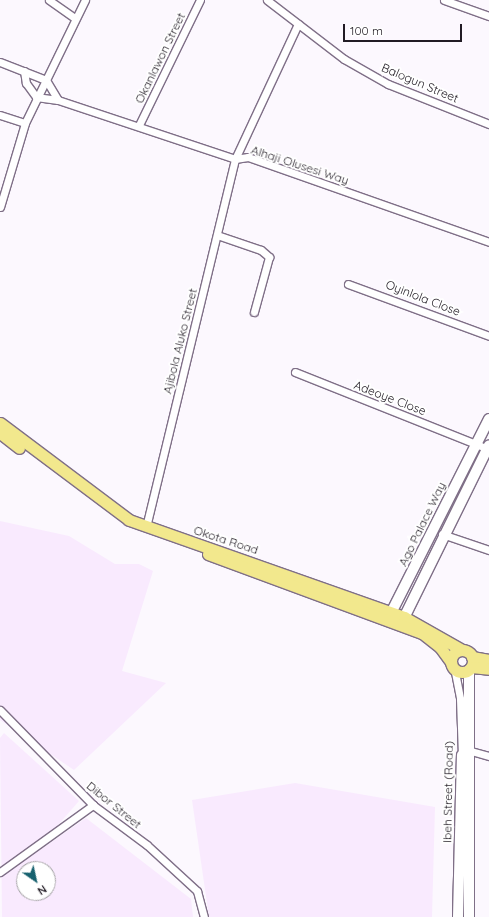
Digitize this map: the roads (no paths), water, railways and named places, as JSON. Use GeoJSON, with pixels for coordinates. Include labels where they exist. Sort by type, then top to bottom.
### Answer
{"type":"FeatureCollection","features":[{"type":"Feature","properties":{"kind":"main road","name":"Okota Road"},"geometry":{"type":"LineString","coordinates":[[0,423],[102,503],[146,527],[390,616]]}},
{"type":"Feature","properties":{"kind":"main road","name":"Okota Road"},"geometry":{"type":"LineString","coordinates":[[0,433],[90,501],[133,527],[403,620],[462,650],[471,664]]}},
{"type":"Feature","properties":{"kind":"main road","name":"Okota Road"},"geometry":{"type":"LineString","coordinates":[[403,620],[432,640],[452,665]]}},
{"type":"Feature","properties":{"kind":"main road"},"geometry":{"type":"LineString","coordinates":[[462,650],[454,654],[452,665],[459,671],[471,664],[489,660]]}},
{"type":"Feature","properties":{"kind":"main road"},"geometry":{"type":"LineString","coordinates":[[471,664],[489,669]]}},
{"type":"Feature","properties":{"kind":"street"},"geometry":{"type":"LineString","coordinates":[[49,0],[75,18]]}},
{"type":"Feature","properties":{"kind":"street"},"geometry":{"type":"LineString","coordinates":[[0,206],[25,123],[36,97],[46,80],[85,0]]}},
{"type":"Feature","properties":{"kind":"street","name":"Okanlawon Street"},"geometry":{"type":"LineString","coordinates":[[140,126],[200,0]]}},
{"type":"Feature","properties":{"kind":"street","name":"Balogun Street"},"geometry":{"type":"LineString","coordinates":[[267,0],[344,58],[388,84],[489,124]]}},
{"type":"Feature","properties":{"kind":"street"},"geometry":{"type":"LineString","coordinates":[[444,0],[489,16]]}},
{"type":"Feature","properties":{"kind":"street","name":"Ajibola Aluko Street"},"geometry":{"type":"LineString","coordinates":[[146,527],[235,159],[298,24]]}},
{"type":"Feature","properties":{"kind":"street"},"geometry":{"type":"LineString","coordinates":[[0,62],[46,80],[58,100]]}},
{"type":"Feature","properties":{"kind":"street"},"geometry":{"type":"LineString","coordinates":[[24,71],[26,83],[36,97]]}},
{"type":"Feature","properties":{"kind":"street","name":"Alhaji Olusesi Way"},"geometry":{"type":"LineString","coordinates":[[36,97],[58,100],[140,126],[235,159],[248,157],[489,242]]}},
{"type":"Feature","properties":{"kind":"street"},"geometry":{"type":"LineString","coordinates":[[0,116],[25,123]]}},
{"type":"Feature","properties":{"kind":"street"},"geometry":{"type":"LineString","coordinates":[[217,236],[261,250],[269,258],[254,312]]}},
{"type":"Feature","properties":{"kind":"street","name":"Oyinlola Close"},"geometry":{"type":"LineString","coordinates":[[348,284],[489,336]]}},
{"type":"Feature","properties":{"kind":"street","name":"Adeoye Close"},"geometry":{"type":"LineString","coordinates":[[295,372],[488,447]]}},
{"type":"Feature","properties":{"kind":"street","name":"Ago Palace Way"},"geometry":{"type":"LineString","coordinates":[[390,616],[439,513],[478,444],[489,419]]}},
{"type":"Feature","properties":{"kind":"street","name":"Ago Palace Way"},"geometry":{"type":"LineString","coordinates":[[403,620],[442,534],[488,447]]}},
{"type":"Feature","properties":{"kind":"street"},"geometry":{"type":"LineString","coordinates":[[442,534],[489,550]]}},
{"type":"Feature","properties":{"kind":"street","name":"Ibeh Street (Road)"},"geometry":{"type":"LineString","coordinates":[[458,917],[471,664]]}},
{"type":"Feature","properties":{"kind":"street","name":"Ibeh Street (Road)"},"geometry":{"type":"LineString","coordinates":[[452,665],[460,698],[466,753],[469,917]]}},
{"type":"Feature","properties":{"kind":"street","name":"Dibor Street"},"geometry":{"type":"LineString","coordinates":[[1,712],[93,805],[147,845],[197,891],[204,917]]}},
{"type":"Feature","properties":{"kind":"street"},"geometry":{"type":"LineString","coordinates":[[466,753],[489,756]]}},
{"type":"Feature","properties":{"kind":"street"},"geometry":{"type":"LineString","coordinates":[[0,872],[93,805]]}}]}
